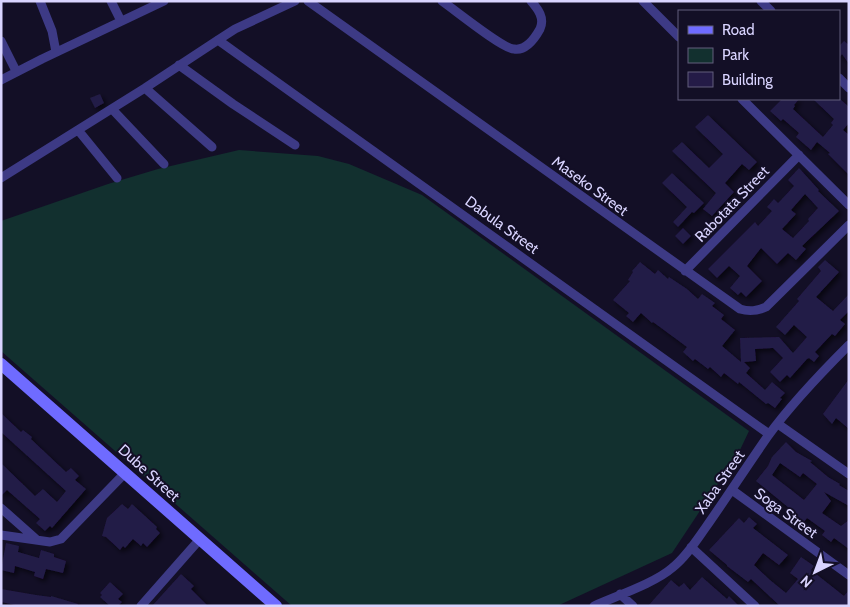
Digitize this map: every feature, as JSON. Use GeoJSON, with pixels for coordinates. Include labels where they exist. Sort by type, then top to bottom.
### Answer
{"type":"FeatureCollection","features":[{"type":"Feature","properties":{"kind":"street"},"geometry":{"type":"LineString","coordinates":[[40,1],[52,31],[56,52]]}},
{"type":"Feature","properties":{"kind":"street"},"geometry":{"type":"LineString","coordinates":[[111,1],[121,21]]}},
{"type":"Feature","properties":{"kind":"street"},"geometry":{"type":"LineString","coordinates":[[1,80],[16,71],[164,1]]}},
{"type":"Feature","properties":{"kind":"street"},"geometry":{"type":"LineString","coordinates":[[1,178],[235,29],[295,1]]}},
{"type":"Feature","properties":{"kind":"street","name":"Maseko Street"},"geometry":{"type":"LineString","coordinates":[[308,1],[740,309],[750,311],[761,310],[770,303],[849,224]]}},
{"type":"Feature","properties":{"kind":"street"},"geometry":{"type":"LineString","coordinates":[[442,1],[502,44],[514,50],[530,43],[542,25],[541,14],[531,1]]}},
{"type":"Feature","properties":{"kind":"street"},"geometry":{"type":"LineString","coordinates":[[643,1],[678,36]]}},
{"type":"Feature","properties":{"kind":"street"},"geometry":{"type":"LineString","coordinates":[[761,1],[770,10]]}},
{"type":"Feature","properties":{"kind":"street","name":"Dabula Street"},"geometry":{"type":"LineString","coordinates":[[218,40],[769,434]]}},
{"type":"Feature","properties":{"kind":"street"},"geometry":{"type":"LineString","coordinates":[[1,41],[16,71]]}},
{"type":"Feature","properties":{"kind":"street"},"geometry":{"type":"LineString","coordinates":[[179,65],[295,145]]}},
{"type":"Feature","properties":{"kind":"street"},"geometry":{"type":"LineString","coordinates":[[840,79],[849,88]]}},
{"type":"Feature","properties":{"kind":"street"},"geometry":{"type":"LineString","coordinates":[[145,88],[212,147]]}},
{"type":"Feature","properties":{"kind":"street"},"geometry":{"type":"LineString","coordinates":[[743,100],[849,205]]}},
{"type":"Feature","properties":{"kind":"street"},"geometry":{"type":"LineString","coordinates":[[112,109],[164,164]]}},
{"type":"Feature","properties":{"kind":"street"},"geometry":{"type":"LineString","coordinates":[[78,130],[117,178]]}},
{"type":"Feature","properties":{"kind":"street","name":"Rabotata Street"},"geometry":{"type":"LineString","coordinates":[[686,271],[799,156]]}},
{"type":"Feature","properties":{"kind":"street","name":"Xaba Street"},"geometry":{"type":"LineString","coordinates":[[594,606],[672,569],[691,547],[732,490],[769,434],[812,382],[848,348]]}},
{"type":"Feature","properties":{"kind":"street","name":"Dube Street"},"geometry":{"type":"LineString","coordinates":[[1,364],[276,606]]}},
{"type":"Feature","properties":{"kind":"street"},"geometry":{"type":"LineString","coordinates":[[778,424],[849,474]]}},
{"type":"Feature","properties":{"kind":"street"},"geometry":{"type":"LineString","coordinates":[[1,535],[50,542],[61,539],[125,473]]}},
{"type":"Feature","properties":{"kind":"street","name":"Soga Street"},"geometry":{"type":"LineString","coordinates":[[732,490],[849,575]]}},
{"type":"Feature","properties":{"kind":"street"},"geometry":{"type":"LineString","coordinates":[[1,508],[36,540]]}},
{"type":"Feature","properties":{"kind":"street"},"geometry":{"type":"LineString","coordinates":[[141,606],[200,539]]}},
{"type":"Feature","properties":{"kind":"street"},"geometry":{"type":"LineString","coordinates":[[691,547],[755,606]]}},
{"type":"Feature","properties":{"kind":"street"},"geometry":{"type":"LineString","coordinates":[[620,594],[633,606]]}},
{"type":"Feature","properties":{"kind":"green space"},"geometry":{"type":"Polygon","coordinates":[[[239,150],[318,156],[349,164],[422,195],[749,431],[739,452],[672,553],[557,606],[292,606],[1,351],[1,221],[158,169],[239,150]]]}},
{"type":"Feature","properties":{"kind":"building"},"geometry":{"type":"Polygon","coordinates":[[[844,41],[849,45],[849,64],[842,54],[840,57],[840,45],[844,41]]]}},
{"type":"Feature","properties":{"kind":"building"},"geometry":{"type":"Polygon","coordinates":[[[100,94],[104,103],[95,108],[90,98],[100,94]]]}},
{"type":"Feature","properties":{"kind":"building"},"geometry":{"type":"Polygon","coordinates":[[[840,99],[849,107],[849,123],[843,130],[849,135],[849,175],[828,154],[830,153],[817,142],[811,150],[796,137],[799,133],[770,111],[781,100],[798,100],[793,109],[823,137],[833,125],[831,123],[834,119],[814,100],[840,99]]]}},
{"type":"Feature","properties":{"kind":"building"},"geometry":{"type":"Polygon","coordinates":[[[708,115],[757,162],[749,170],[742,164],[725,183],[734,192],[712,216],[703,209],[716,193],[672,151],[682,142],[709,168],[723,154],[695,127],[708,115]]]}},
{"type":"Feature","properties":{"kind":"building"},"geometry":{"type":"Polygon","coordinates":[[[799,168],[818,191],[839,211],[802,246],[806,249],[796,260],[788,253],[777,264],[761,248],[747,266],[762,281],[746,297],[741,292],[738,295],[730,288],[740,276],[729,266],[717,278],[708,269],[755,222],[758,226],[772,211],[767,207],[774,199],[778,203],[794,186],[788,180],[799,168]],[[805,194],[791,210],[796,214],[782,229],[793,238],[818,208],[805,194]]]}},
{"type":"Feature","properties":{"kind":"building"},"geometry":{"type":"Polygon","coordinates":[[[672,173],[704,203],[694,213],[692,212],[678,227],[673,222],[687,207],[662,183],[672,173]]]}},
{"type":"Feature","properties":{"kind":"building"},"geometry":{"type":"Polygon","coordinates":[[[683,228],[691,236],[683,244],[675,236],[683,228]]]}},
{"type":"Feature","properties":{"kind":"building"},"geometry":{"type":"Polygon","coordinates":[[[825,260],[839,272],[816,297],[833,311],[849,294],[849,311],[840,320],[845,324],[835,336],[832,334],[815,352],[819,356],[814,362],[809,358],[807,359],[790,378],[787,375],[780,382],[770,372],[783,358],[773,348],[755,349],[756,361],[744,362],[750,368],[746,373],[765,390],[772,382],[785,393],[775,408],[768,403],[766,404],[739,382],[738,384],[724,373],[721,377],[710,367],[708,369],[695,359],[693,361],[683,352],[687,347],[652,323],[641,313],[633,322],[626,316],[629,313],[613,300],[630,281],[628,280],[632,271],[640,262],[655,274],[658,270],[668,279],[669,277],[698,299],[702,294],[715,303],[712,306],[724,315],[721,319],[735,330],[722,346],[741,362],[740,338],[779,337],[793,353],[807,337],[794,325],[785,335],[776,327],[799,301],[797,299],[821,271],[818,267],[825,260]]]}},
{"type":"Feature","properties":{"kind":"building"},"geometry":{"type":"Polygon","coordinates":[[[849,379],[849,429],[836,418],[832,424],[823,414],[849,379]]]}},
{"type":"Feature","properties":{"kind":"building"},"geometry":{"type":"Polygon","coordinates":[[[1,413],[21,432],[23,430],[32,437],[31,439],[66,472],[71,468],[79,476],[75,480],[86,489],[52,528],[50,526],[45,531],[36,523],[40,519],[7,490],[1,496],[1,463],[35,496],[43,489],[57,502],[66,491],[1,432],[1,413]]]}},
{"type":"Feature","properties":{"kind":"building"},"geometry":{"type":"Polygon","coordinates":[[[786,442],[796,452],[812,461],[810,462],[828,477],[849,491],[849,506],[824,492],[831,501],[822,513],[841,526],[849,520],[849,549],[834,538],[831,542],[822,535],[825,531],[807,518],[804,522],[756,481],[768,466],[772,457],[786,442]],[[780,463],[772,475],[804,500],[817,484],[803,473],[800,477],[780,463]]]}},
{"type":"Feature","properties":{"kind":"building"},"geometry":{"type":"Polygon","coordinates":[[[122,504],[128,509],[132,504],[157,527],[156,529],[160,533],[147,547],[143,543],[141,546],[133,539],[125,548],[123,546],[120,550],[106,537],[102,536],[107,518],[122,504]]]}},
{"type":"Feature","properties":{"kind":"building"},"geometry":{"type":"Polygon","coordinates":[[[749,517],[757,524],[753,528],[788,555],[779,565],[763,553],[754,565],[770,580],[786,593],[798,579],[790,573],[801,557],[814,566],[811,570],[844,596],[849,590],[849,606],[780,606],[751,579],[748,582],[709,550],[739,518],[744,523],[749,517]]]}},
{"type":"Feature","properties":{"kind":"building"},"geometry":{"type":"Polygon","coordinates":[[[6,543],[19,546],[18,552],[39,558],[41,550],[54,554],[54,557],[66,561],[63,573],[46,569],[43,579],[34,576],[35,572],[15,566],[14,573],[1,570],[6,543]]]}},
{"type":"Feature","properties":{"kind":"building"},"geometry":{"type":"Polygon","coordinates":[[[181,574],[194,586],[191,589],[208,606],[152,606],[181,574]]]}},
{"type":"Feature","properties":{"kind":"building"},"geometry":{"type":"Polygon","coordinates":[[[702,577],[727,599],[729,596],[739,606],[648,606],[671,580],[679,587],[684,583],[690,590],[702,577]]]}},
{"type":"Feature","properties":{"kind":"building"},"geometry":{"type":"Polygon","coordinates":[[[110,582],[123,594],[118,599],[122,602],[118,606],[110,606],[100,597],[102,595],[100,593],[110,582]]]}},
{"type":"Feature","properties":{"kind":"building"},"geometry":{"type":"Polygon","coordinates":[[[1,589],[51,596],[78,604],[77,606],[20,606],[1,602],[1,589]]]}}]}
